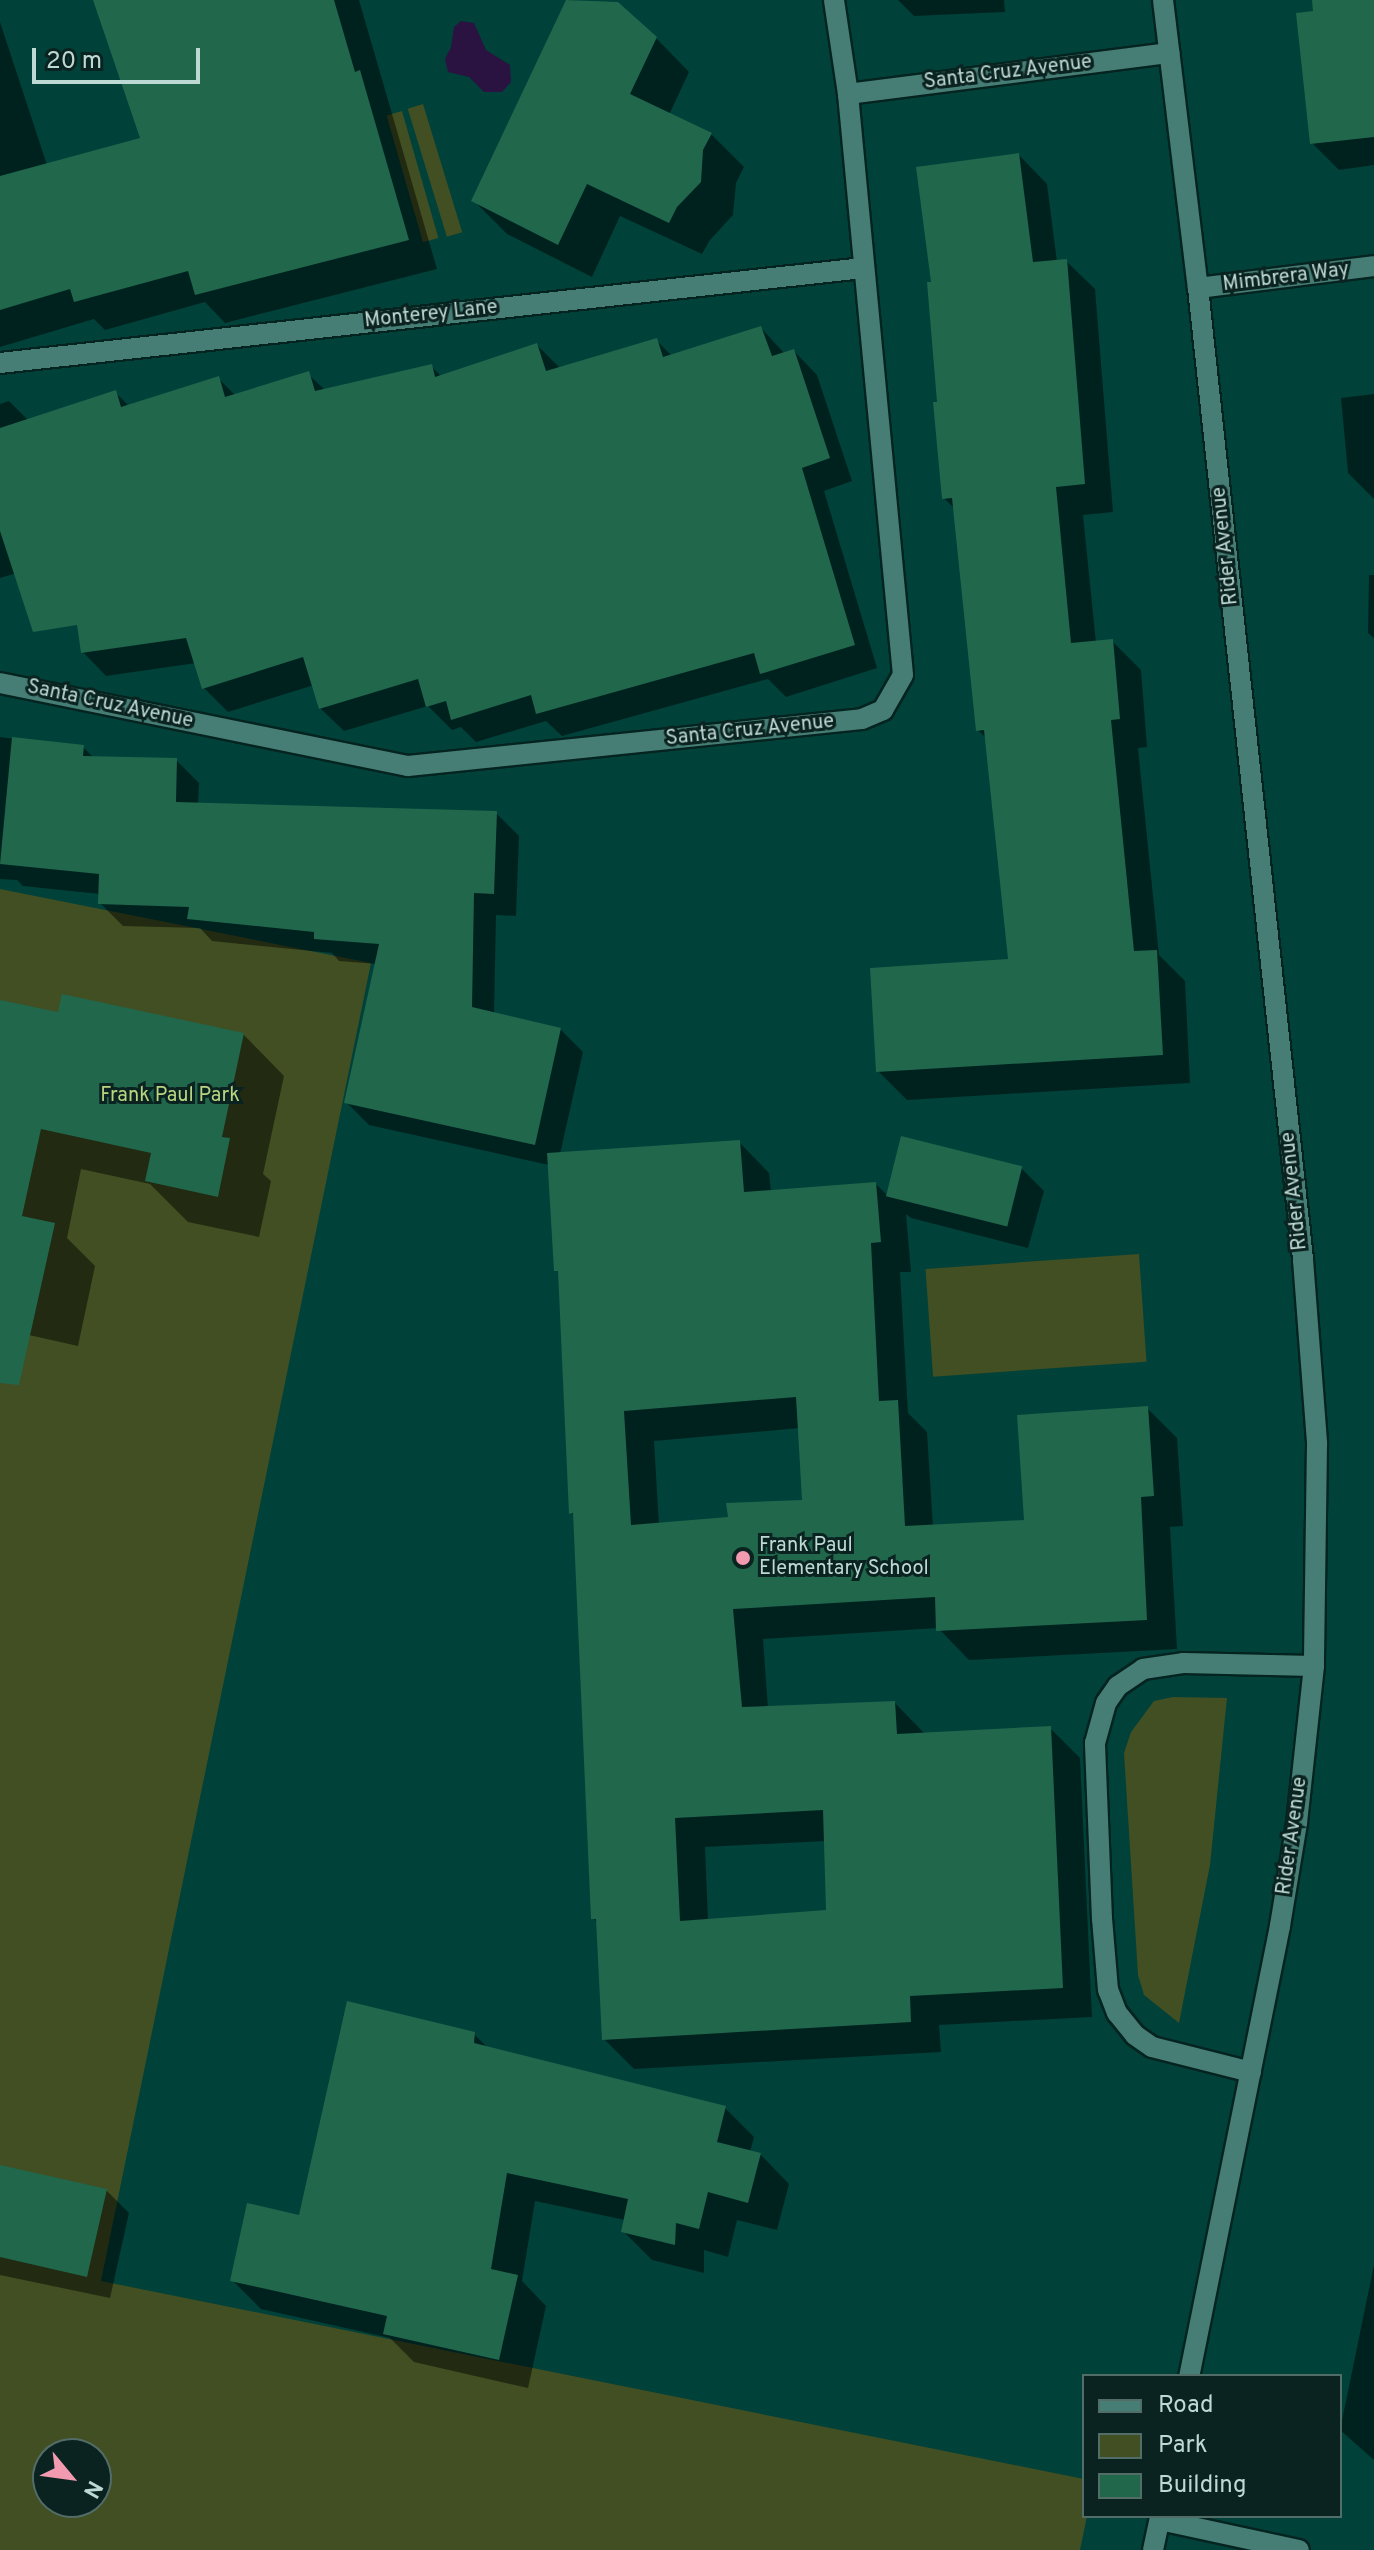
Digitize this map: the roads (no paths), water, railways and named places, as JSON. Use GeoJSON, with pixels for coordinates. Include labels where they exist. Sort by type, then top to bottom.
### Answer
{"type":"FeatureCollection","features":[{"type":"Feature","properties":{"kind":"street","name":"Santa Cruz Avenue"},"geometry":{"type":"LineString","coordinates":[[0,683],[408,766],[862,719],[883,710],[903,675],[848,94],[834,0]]}},
{"type":"Feature","properties":{"kind":"street","name":"Rider Avenue"},"geometry":{"type":"LineString","coordinates":[[1163,0],[1198,288],[1303,1260],[1317,1444],[1314,1666],[1297,1823],[1251,2072],[1189,2374]]}},
{"type":"Feature","properties":{"kind":"street","name":"Santa Cruz Avenue"},"geometry":{"type":"LineString","coordinates":[[848,94],[1169,53]]}},
{"type":"Feature","properties":{"kind":"street","name":"Mimbrera Way"},"geometry":{"type":"LineString","coordinates":[[1198,288],[1374,266]]}},
{"type":"Feature","properties":{"kind":"street","name":"Monterey Lane"},"geometry":{"type":"LineString","coordinates":[[0,363],[863,268]]}},
{"type":"Feature","properties":{"kind":"street"},"geometry":{"type":"LineString","coordinates":[[1251,2072],[1152,2047],[1135,2035],[1117,2013],[1108,1990],[1102,1919],[1095,1743],[1106,1703],[1118,1686],[1143,1669],[1183,1663],[1314,1666]]}},
{"type":"Feature","properties":{"kind":"street"},"geometry":{"type":"LineString","coordinates":[[1153,2550],[1160,2518],[1299,2550]]}},
{"type":"Feature","properties":{"kind":"place","name":"Frank Paul Elementary School"},"geometry":{"type":"Point","coordinates":[743,1558]}},
{"type":"Feature","properties":{"kind":"park label","name":"Frank Paul Park"},"geometry":{"type":"Point","coordinates":[170,1096]}}]}
